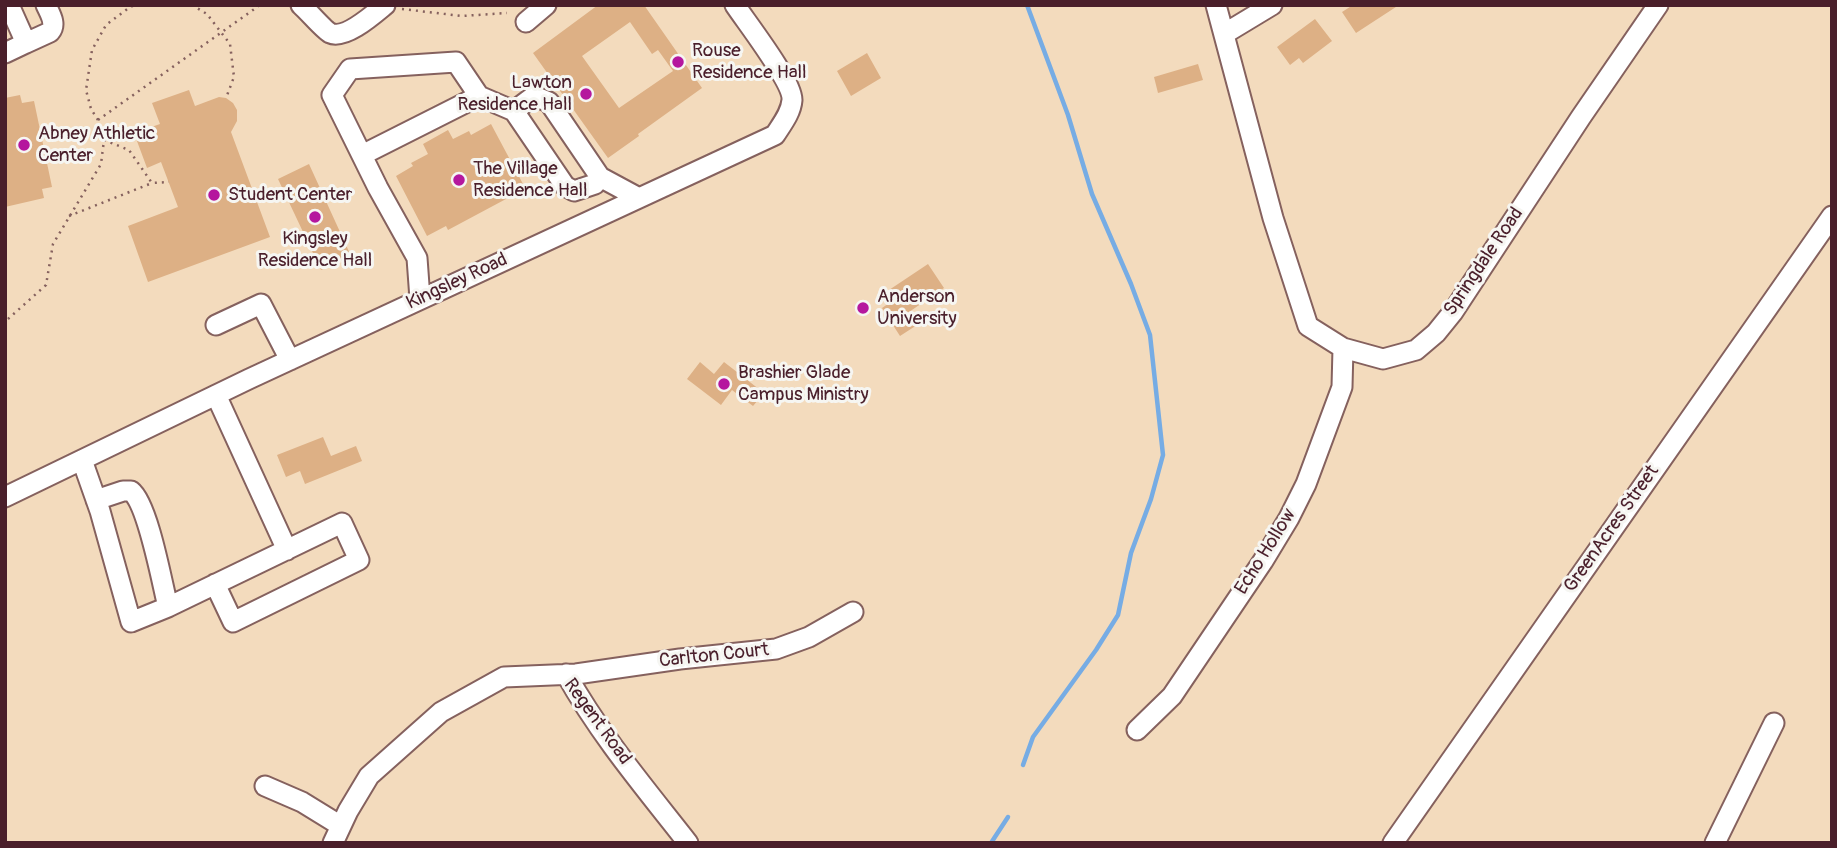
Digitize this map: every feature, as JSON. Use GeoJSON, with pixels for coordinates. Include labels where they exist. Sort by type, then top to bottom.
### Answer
{"type":"FeatureCollection","features":[{"type":"Feature","properties":{"kind":"street"},"geometry":{"type":"LineString","coordinates":[[9,5],[26,43]]}},
{"type":"Feature","properties":{"kind":"street"},"geometry":{"type":"LineString","coordinates":[[5,53],[53,29],[54,24],[46,5]]}},
{"type":"Feature","properties":{"kind":"street"},"geometry":{"type":"LineString","coordinates":[[301,5],[330,33],[343,35],[385,6]]}},
{"type":"Feature","properties":{"kind":"street"},"geometry":{"type":"LineString","coordinates":[[526,22],[546,5]]}},
{"type":"Feature","properties":{"kind":"street","name":"Kingsley Road"},"geometry":{"type":"LineString","coordinates":[[5,498],[290,360],[775,135],[787,117],[792,99],[787,82],[735,5]]}},
{"type":"Feature","properties":{"kind":"street","name":"Springdale Road"},"geometry":{"type":"LineString","coordinates":[[1216,5],[1273,218],[1308,326],[1343,348],[1382,359],[1416,350],[1453,312],[1658,5]]}},
{"type":"Feature","properties":{"kind":"street"},"geometry":{"type":"LineString","coordinates":[[1224,34],[1272,5]]}},
{"type":"Feature","properties":{"kind":"street"},"geometry":{"type":"LineString","coordinates":[[420,299],[417,258],[378,188],[332,95],[350,69],[456,62],[479,96],[514,111],[565,186],[574,191],[595,184],[600,177]]}},
{"type":"Feature","properties":{"kind":"street"},"geometry":{"type":"LineString","coordinates":[[362,155],[479,96]]}},
{"type":"Feature","properties":{"kind":"street"},"geometry":{"type":"LineString","coordinates":[[514,111],[534,96],[550,102],[600,177],[639,198]]}},
{"type":"Feature","properties":{"kind":"street","name":"GreenAcres Street"},"geometry":{"type":"LineString","coordinates":[[1393,843],[1832,216]]}},
{"type":"Feature","properties":{"kind":"street"},"geometry":{"type":"LineString","coordinates":[[216,324],[261,304],[290,360]]}},
{"type":"Feature","properties":{"kind":"street","name":"Echo Hollow"},"geometry":{"type":"LineString","coordinates":[[1137,730],[1172,696],[1289,518],[1306,484],[1342,387],[1343,348]]}},
{"type":"Feature","properties":{"kind":"street"},"geometry":{"type":"LineString","coordinates":[[216,395],[287,550]]}},
{"type":"Feature","properties":{"kind":"street"},"geometry":{"type":"LineString","coordinates":[[82,460],[131,622],[168,607],[215,584],[287,550],[342,523],[359,560],[233,622],[215,584]]}},
{"type":"Feature","properties":{"kind":"street"},"geometry":{"type":"LineString","coordinates":[[96,500],[123,491],[131,491],[137,496],[168,607]]}},
{"type":"Feature","properties":{"kind":"street","name":"Carlton Court"},"geometry":{"type":"LineString","coordinates":[[566,674],[776,649],[809,637],[853,612]]}},
{"type":"Feature","properties":{"kind":"street","name":"Regent Road"},"geometry":{"type":"LineString","coordinates":[[337,834],[369,776],[441,712],[503,677],[566,674],[598,726],[688,843]]}},
{"type":"Feature","properties":{"kind":"street"},"geometry":{"type":"LineString","coordinates":[[1715,843],[1774,723]]}},
{"type":"Feature","properties":{"kind":"street"},"geometry":{"type":"LineString","coordinates":[[265,786],[302,802],[337,834]]}},
{"type":"Feature","properties":{"kind":"path"},"geometry":{"type":"LineString","coordinates":[[8,319],[46,285],[53,244],[101,164],[104,140],[86,90],[92,50],[106,25],[135,5]]}},
{"type":"Feature","properties":{"kind":"path"},"geometry":{"type":"LineString","coordinates":[[192,5],[207,14],[230,44],[234,77],[226,98]]}},
{"type":"Feature","properties":{"kind":"path"},"geometry":{"type":"LineString","coordinates":[[98,120],[260,5]]}},
{"type":"Feature","properties":{"kind":"path"},"geometry":{"type":"LineString","coordinates":[[385,6],[461,16],[507,13]]}},
{"type":"Feature","properties":{"kind":"path"},"geometry":{"type":"LineString","coordinates":[[104,140],[129,150],[152,183]]}},
{"type":"Feature","properties":{"kind":"path"},"geometry":{"type":"LineString","coordinates":[[69,216],[152,183],[169,182]]}},
{"type":"Feature","properties":{"kind":"building"},"geometry":{"type":"Polygon","coordinates":[[[598,5],[644,5],[702,88],[608,158],[533,53],[598,5]],[[630,22],[582,56],[619,108],[673,71],[658,50],[652,54],[630,22]]]}},
{"type":"Feature","properties":{"kind":"building"},"geometry":{"type":"Polygon","coordinates":[[[1353,5],[1399,5],[1356,33],[1342,12],[1353,5]]]}},
{"type":"Feature","properties":{"kind":"building"},"geometry":{"type":"Polygon","coordinates":[[[1315,19],[1332,41],[1303,63],[1299,58],[1290,65],[1277,47],[1315,19]]]}},
{"type":"Feature","properties":{"kind":"building"},"geometry":{"type":"Polygon","coordinates":[[[867,53],[881,78],[851,96],[837,71],[867,53]]]}},
{"type":"Feature","properties":{"kind":"building"},"geometry":{"type":"Polygon","coordinates":[[[1198,64],[1203,80],[1158,93],[1154,77],[1198,64]]]}},
{"type":"Feature","properties":{"kind":"building","name":"Student Center"},"geometry":{"type":"Polygon","coordinates":[[[189,90],[195,106],[219,97],[233,103],[237,110],[237,121],[231,132],[270,237],[148,282],[128,226],[178,207],[161,162],[147,168],[134,133],[160,124],[152,103],[189,90]]]}},
{"type":"Feature","properties":{"kind":"building","name":"Abney Athletic Center"},"geometry":{"type":"Polygon","coordinates":[[[20,95],[22,103],[34,101],[52,187],[42,189],[44,198],[5,207],[5,98],[20,95]]]}},
{"type":"Feature","properties":{"kind":"building","name":"The Village Residence Hall"},"geometry":{"type":"Polygon","coordinates":[[[491,124],[523,184],[503,194],[506,199],[448,230],[446,226],[427,236],[396,176],[413,166],[411,163],[428,154],[423,144],[448,130],[453,139],[469,131],[471,135],[491,124]]]}},
{"type":"Feature","properties":{"kind":"building","name":"Kingsley Residence Hall"},"geometry":{"type":"Polygon","coordinates":[[[309,164],[351,256],[321,270],[278,179],[309,164]]]}},
{"type":"Feature","properties":{"kind":"building"},"geometry":{"type":"Polygon","coordinates":[[[928,264],[944,288],[909,312],[917,325],[900,336],[882,308],[895,299],[889,290],[928,264]]]}},
{"type":"Feature","properties":{"kind":"building","name":"Brashier Glade Campus Ministry"},"geometry":{"type":"Polygon","coordinates":[[[700,362],[714,374],[724,362],[764,393],[753,406],[732,390],[721,405],[687,379],[700,362]]]}},
{"type":"Feature","properties":{"kind":"building"},"geometry":{"type":"Polygon","coordinates":[[[323,437],[331,456],[356,446],[362,461],[305,484],[300,471],[286,477],[277,455],[323,437]]]}},
{"type":"Feature","properties":{"kind":"waterway"},"geometry":{"type":"LineString","coordinates":[[1023,765],[1033,737],[1118,615],[1131,553],[1151,499],[1163,455],[1150,335],[1092,194],[1068,115],[1027,5]]}},
{"type":"Feature","properties":{"kind":"waterway"},"geometry":{"type":"LineString","coordinates":[[991,843],[1008,817]]}},
{"type":"Feature","properties":{"kind":"place","name":"Rouse Residence Hall"},"geometry":{"type":"Point","coordinates":[678,62]}},
{"type":"Feature","properties":{"kind":"place","name":"Lawton Residence Hall"},"geometry":{"type":"Point","coordinates":[586,94]}},
{"type":"Feature","properties":{"kind":"place","name":"Abney Athletic Center"},"geometry":{"type":"Point","coordinates":[24,145]}},
{"type":"Feature","properties":{"kind":"place","name":"The Village Residence Hall"},"geometry":{"type":"Point","coordinates":[459,180]}},
{"type":"Feature","properties":{"kind":"place","name":"Student Center"},"geometry":{"type":"Point","coordinates":[214,195]}},
{"type":"Feature","properties":{"kind":"place","name":"Kingsley Residence Hall"},"geometry":{"type":"Point","coordinates":[315,217]}},
{"type":"Feature","properties":{"kind":"place","name":"Anderson University"},"geometry":{"type":"Point","coordinates":[863,308]}},
{"type":"Feature","properties":{"kind":"place","name":"Brashier Glade Campus Ministry"},"geometry":{"type":"Point","coordinates":[724,384]}}]}
